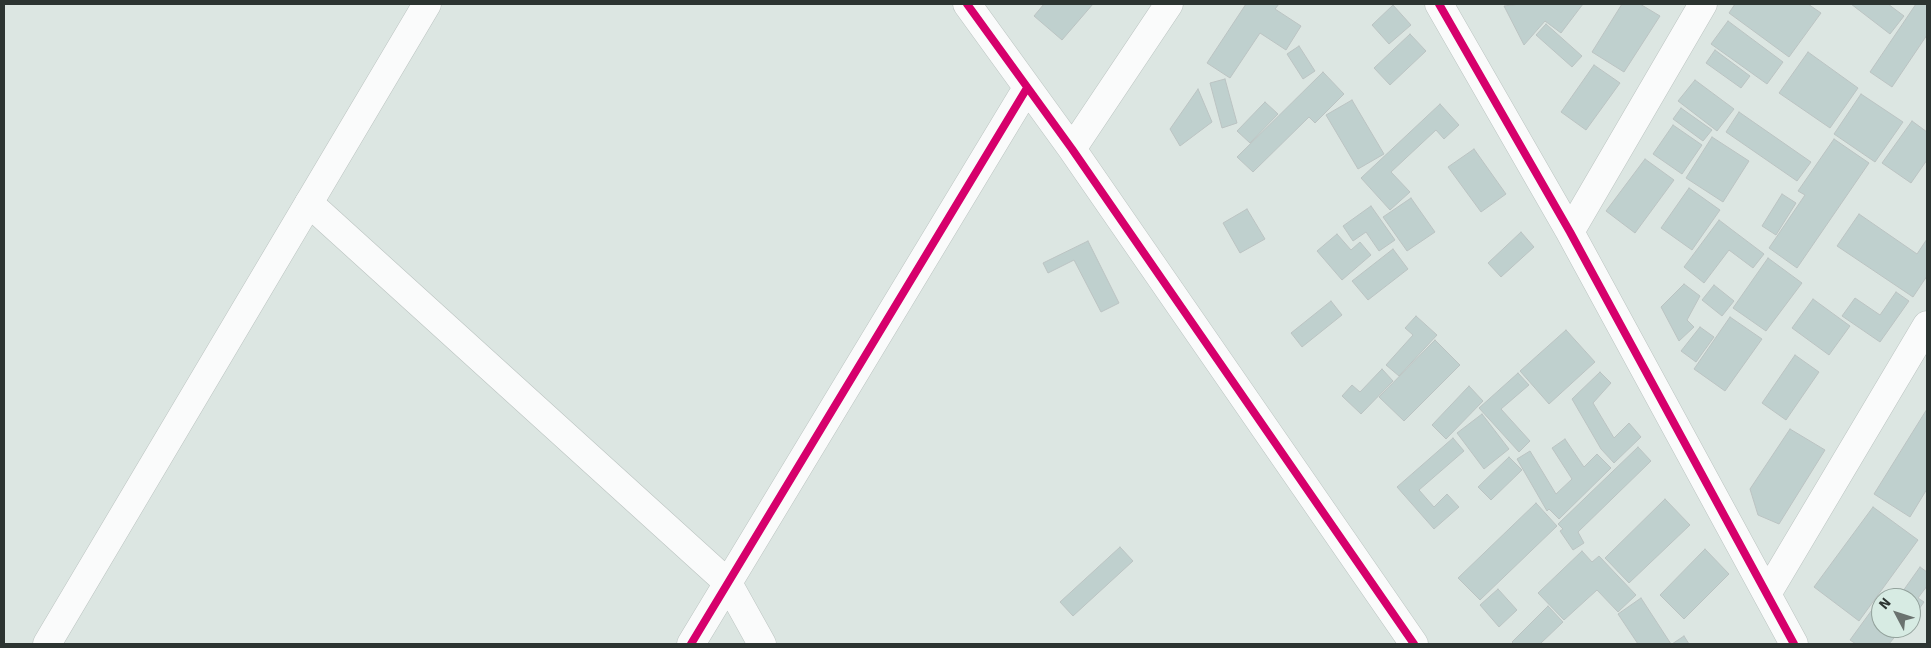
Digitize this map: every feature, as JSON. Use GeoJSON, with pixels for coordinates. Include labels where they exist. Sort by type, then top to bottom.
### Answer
{"type":"FeatureCollection","features":[{"type":"Feature","properties":{"kind":"street"},"geometry":{"type":"LineString","coordinates":[[47,644],[427,4]]}},
{"type":"Feature","properties":{"kind":"street"},"geometry":{"type":"LineString","coordinates":[[967,4],[1072,148],[1414,644]]}},
{"type":"Feature","properties":{"kind":"street"},"geometry":{"type":"LineString","coordinates":[[1072,148],[1169,4]]}},
{"type":"Feature","properties":{"kind":"street"},"geometry":{"type":"LineString","coordinates":[[1439,4],[1570,232],[1794,644]]}},
{"type":"Feature","properties":{"kind":"street"},"geometry":{"type":"LineString","coordinates":[[1570,232],[1703,4]]}},
{"type":"Feature","properties":{"kind":"street"},"geometry":{"type":"LineString","coordinates":[[691,644],[1027,88]]}},
{"type":"Feature","properties":{"kind":"street"},"geometry":{"type":"LineString","coordinates":[[309,203],[728,582],[762,644]]}},
{"type":"Feature","properties":{"kind":"street"},"geometry":{"type":"LineString","coordinates":[[1767,594],[1927,325]]}},
{"type":"Feature","properties":{"kind":"building"},"geometry":{"type":"Polygon","coordinates":[[[1044,4],[1093,4],[1062,40],[1034,16],[1044,4]]]}},
{"type":"Feature","properties":{"kind":"building"},"geometry":{"type":"Polygon","coordinates":[[[1246,4],[1279,4],[1275,9],[1301,26],[1286,50],[1260,33],[1230,78],[1207,63],[1246,4]]]}},
{"type":"Feature","properties":{"kind":"building"},"geometry":{"type":"Polygon","coordinates":[[[1520,4],[1583,4],[1561,33],[1545,21],[1524,45],[1504,6],[1520,4]]]}},
{"type":"Feature","properties":{"kind":"building"},"geometry":{"type":"Polygon","coordinates":[[[1622,4],[1640,4],[1660,16],[1624,72],[1592,52],[1622,4]]]}},
{"type":"Feature","properties":{"kind":"building"},"geometry":{"type":"Polygon","coordinates":[[[1735,4],[1808,4],[1821,13],[1789,57],[1729,13],[1735,4]]]}},
{"type":"Feature","properties":{"kind":"building"},"geometry":{"type":"Polygon","coordinates":[[[1851,4],[1888,4],[1904,16],[1890,34],[1851,4]]]}},
{"type":"Feature","properties":{"kind":"building"},"geometry":{"type":"Polygon","coordinates":[[[1916,4],[1927,4],[1927,35],[1892,87],[1870,72],[1916,4]]]}},
{"type":"Feature","properties":{"kind":"building"},"geometry":{"type":"Polygon","coordinates":[[[1393,5],[1411,25],[1389,44],[1372,25],[1393,5]]]}},
{"type":"Feature","properties":{"kind":"building"},"geometry":{"type":"Polygon","coordinates":[[[1728,21],[1783,62],[1767,84],[1711,44],[1728,21]]]}},
{"type":"Feature","properties":{"kind":"building"},"geometry":{"type":"Polygon","coordinates":[[[1546,24],[1582,56],[1572,67],[1536,35],[1546,24]]]}},
{"type":"Feature","properties":{"kind":"building"},"geometry":{"type":"Polygon","coordinates":[[[1410,34],[1426,51],[1390,85],[1374,68],[1410,34]]]}},
{"type":"Feature","properties":{"kind":"building"},"geometry":{"type":"Polygon","coordinates":[[[1299,46],[1315,71],[1303,79],[1287,54],[1299,46]]]}},
{"type":"Feature","properties":{"kind":"building"},"geometry":{"type":"Polygon","coordinates":[[[1715,50],[1750,76],[1741,88],[1706,63],[1715,50]]]}},
{"type":"Feature","properties":{"kind":"building"},"geometry":{"type":"Polygon","coordinates":[[[1808,52],[1858,88],[1830,128],[1779,93],[1808,52]]]}},
{"type":"Feature","properties":{"kind":"building"},"geometry":{"type":"Polygon","coordinates":[[[1594,65],[1620,83],[1586,130],[1561,112],[1594,65]]]}},
{"type":"Feature","properties":{"kind":"building"},"geometry":{"type":"Polygon","coordinates":[[[1323,72],[1344,94],[1315,123],[1309,117],[1253,172],[1237,157],[1323,72]]]}},
{"type":"Feature","properties":{"kind":"building"},"geometry":{"type":"Polygon","coordinates":[[[1225,79],[1237,123],[1222,128],[1210,83],[1225,79]]]}},
{"type":"Feature","properties":{"kind":"building"},"geometry":{"type":"Polygon","coordinates":[[[1695,80],[1734,109],[1717,131],[1678,101],[1695,80]]]}},
{"type":"Feature","properties":{"kind":"building"},"geometry":{"type":"Polygon","coordinates":[[[1198,89],[1212,122],[1180,146],[1170,129],[1198,89]]]}},
{"type":"Feature","properties":{"kind":"building"},"geometry":{"type":"Polygon","coordinates":[[[1861,94],[1903,122],[1875,162],[1834,134],[1861,94]]]}},
{"type":"Feature","properties":{"kind":"building"},"geometry":{"type":"Polygon","coordinates":[[[1352,100],[1384,154],[1358,169],[1326,115],[1352,100]]]}},
{"type":"Feature","properties":{"kind":"building"},"geometry":{"type":"Polygon","coordinates":[[[1265,102],[1278,114],[1250,143],[1237,131],[1265,102]]]}},
{"type":"Feature","properties":{"kind":"building"},"geometry":{"type":"Polygon","coordinates":[[[1440,104],[1459,125],[1444,139],[1436,130],[1391,172],[1410,192],[1390,210],[1361,178],[1440,104]]]}},
{"type":"Feature","properties":{"kind":"building"},"geometry":{"type":"Polygon","coordinates":[[[1681,108],[1712,130],[1703,141],[1673,119],[1681,108]]]}},
{"type":"Feature","properties":{"kind":"building"},"geometry":{"type":"Polygon","coordinates":[[[1739,112],[1811,162],[1797,181],[1726,132],[1739,112]]]}},
{"type":"Feature","properties":{"kind":"building"},"geometry":{"type":"Polygon","coordinates":[[[1912,121],[1927,132],[1927,160],[1911,183],[1882,163],[1912,121]]]}},
{"type":"Feature","properties":{"kind":"building"},"geometry":{"type":"Polygon","coordinates":[[[1673,125],[1702,145],[1682,174],[1653,154],[1673,125]]]}},
{"type":"Feature","properties":{"kind":"building"},"geometry":{"type":"Polygon","coordinates":[[[1712,137],[1749,161],[1723,202],[1686,178],[1712,137]]]}},
{"type":"Feature","properties":{"kind":"building"},"geometry":{"type":"Polygon","coordinates":[[[1834,139],[1869,163],[1797,268],[1769,248],[1805,195],[1798,191],[1834,139]]]}},
{"type":"Feature","properties":{"kind":"building"},"geometry":{"type":"Polygon","coordinates":[[[1474,149],[1506,194],[1481,212],[1448,167],[1474,149]]]}},
{"type":"Feature","properties":{"kind":"building"},"geometry":{"type":"Polygon","coordinates":[[[1645,159],[1674,180],[1635,233],[1606,211],[1645,159]]]}},
{"type":"Feature","properties":{"kind":"building"},"geometry":{"type":"Polygon","coordinates":[[[1689,188],[1720,210],[1692,250],[1661,228],[1689,188]]]}},
{"type":"Feature","properties":{"kind":"building"},"geometry":{"type":"Polygon","coordinates":[[[1782,194],[1796,203],[1776,235],[1762,226],[1782,194]]]}},
{"type":"Feature","properties":{"kind":"building"},"geometry":{"type":"Polygon","coordinates":[[[1411,198],[1435,232],[1407,251],[1383,217],[1411,198]]]}},
{"type":"Feature","properties":{"kind":"building"},"geometry":{"type":"Polygon","coordinates":[[[1371,206],[1395,240],[1379,251],[1366,232],[1353,241],[1343,226],[1371,206]]]}},
{"type":"Feature","properties":{"kind":"building"},"geometry":{"type":"Polygon","coordinates":[[[1247,209],[1265,239],[1240,253],[1223,223],[1247,209]]]}},
{"type":"Feature","properties":{"kind":"building"},"geometry":{"type":"Polygon","coordinates":[[[1859,214],[1917,254],[1927,239],[1927,276],[1913,297],[1837,246],[1859,214]]]}},
{"type":"Feature","properties":{"kind":"building"},"geometry":{"type":"Polygon","coordinates":[[[1719,220],[1764,254],[1753,268],[1729,250],[1704,283],[1684,267],[1719,220]]]}},
{"type":"Feature","properties":{"kind":"building"},"geometry":{"type":"Polygon","coordinates":[[[1521,232],[1534,247],[1501,277],[1488,263],[1521,232]]]}},
{"type":"Feature","properties":{"kind":"building"},"geometry":{"type":"Polygon","coordinates":[[[1337,234],[1351,250],[1360,242],[1371,255],[1342,280],[1317,251],[1337,234]]]}},
{"type":"Feature","properties":{"kind":"building"},"geometry":{"type":"Polygon","coordinates":[[[1088,241],[1119,303],[1101,312],[1074,260],[1048,273],[1043,263],[1088,241]]]}},
{"type":"Feature","properties":{"kind":"building"},"geometry":{"type":"Polygon","coordinates":[[[1393,249],[1408,269],[1368,300],[1352,281],[1393,249]]]}},
{"type":"Feature","properties":{"kind":"building"},"geometry":{"type":"Polygon","coordinates":[[[1768,258],[1802,283],[1766,331],[1733,308],[1768,258]]]}},
{"type":"Feature","properties":{"kind":"building"},"geometry":{"type":"Polygon","coordinates":[[[1684,284],[1700,296],[1687,320],[1694,327],[1679,341],[1661,307],[1684,284]]]}},
{"type":"Feature","properties":{"kind":"building"},"geometry":{"type":"Polygon","coordinates":[[[1714,285],[1734,301],[1722,316],[1702,300],[1714,285]]]}},
{"type":"Feature","properties":{"kind":"building"},"geometry":{"type":"Polygon","coordinates":[[[1896,292],[1909,301],[1880,342],[1842,316],[1855,298],[1880,315],[1896,292]]]}},
{"type":"Feature","properties":{"kind":"building"},"geometry":{"type":"Polygon","coordinates":[[[1813,299],[1850,326],[1829,355],[1792,328],[1813,299]]]}},
{"type":"Feature","properties":{"kind":"building"},"geometry":{"type":"Polygon","coordinates":[[[1331,301],[1342,315],[1302,347],[1291,333],[1331,301]]]}},
{"type":"Feature","properties":{"kind":"building"},"geometry":{"type":"Polygon","coordinates":[[[1416,316],[1437,335],[1399,376],[1386,365],[1413,335],[1405,328],[1416,316]]]}},
{"type":"Feature","properties":{"kind":"building"},"geometry":{"type":"Polygon","coordinates":[[[1730,317],[1762,339],[1725,391],[1694,369],[1730,317]]]}},
{"type":"Feature","properties":{"kind":"building"},"geometry":{"type":"Polygon","coordinates":[[[1700,327],[1714,337],[1696,362],[1681,351],[1700,327]]]}},
{"type":"Feature","properties":{"kind":"building"},"geometry":{"type":"Polygon","coordinates":[[[1566,330],[1595,362],[1549,404],[1520,371],[1566,330]]]}},
{"type":"Feature","properties":{"kind":"building"},"geometry":{"type":"Polygon","coordinates":[[[1435,340],[1460,365],[1404,421],[1379,397],[1435,340]]]}},
{"type":"Feature","properties":{"kind":"building"},"geometry":{"type":"Polygon","coordinates":[[[1795,355],[1819,372],[1786,420],[1762,403],[1795,355]]]}},
{"type":"Feature","properties":{"kind":"building"},"geometry":{"type":"Polygon","coordinates":[[[1382,369],[1393,381],[1361,414],[1342,396],[1352,385],[1360,392],[1382,369]]]}},
{"type":"Feature","properties":{"kind":"building"},"geometry":{"type":"Polygon","coordinates":[[[1600,372],[1611,383],[1593,403],[1614,438],[1629,423],[1641,437],[1614,463],[1601,449],[1572,399],[1600,372]]]}},
{"type":"Feature","properties":{"kind":"building"},"geometry":{"type":"Polygon","coordinates":[[[1518,373],[1529,385],[1501,409],[1530,441],[1519,452],[1479,408],[1518,373]]]}},
{"type":"Feature","properties":{"kind":"building"},"geometry":{"type":"Polygon","coordinates":[[[1469,386],[1483,401],[1446,439],[1432,425],[1469,386]]]}},
{"type":"Feature","properties":{"kind":"building"},"geometry":{"type":"Polygon","coordinates":[[[1927,409],[1927,489],[1910,517],[1874,494],[1927,409]]]}},
{"type":"Feature","properties":{"kind":"building"},"geometry":{"type":"Polygon","coordinates":[[[1482,414],[1509,449],[1484,469],[1457,433],[1482,414]]]}},
{"type":"Feature","properties":{"kind":"building"},"geometry":{"type":"Polygon","coordinates":[[[1790,429],[1825,450],[1779,524],[1758,515],[1750,489],[1790,429]]]}},
{"type":"Feature","properties":{"kind":"building"},"geometry":{"type":"Polygon","coordinates":[[[1453,438],[1464,451],[1419,490],[1434,507],[1447,494],[1459,507],[1434,529],[1397,487],[1453,438]]]}},
{"type":"Feature","properties":{"kind":"building"},"geometry":{"type":"Polygon","coordinates":[[[1565,439],[1584,467],[1597,454],[1611,468],[1559,519],[1549,509],[1547,511],[1517,459],[1530,451],[1556,494],[1572,479],[1552,448],[1565,439]]]}},
{"type":"Feature","properties":{"kind":"building"},"geometry":{"type":"Polygon","coordinates":[[[1638,447],[1651,461],[1578,532],[1584,543],[1573,550],[1560,531],[1563,529],[1558,524],[1638,447]]]}},
{"type":"Feature","properties":{"kind":"building"},"geometry":{"type":"Polygon","coordinates":[[[1509,457],[1522,470],[1491,500],[1478,487],[1509,457]]]}},
{"type":"Feature","properties":{"kind":"building"},"geometry":{"type":"Polygon","coordinates":[[[1665,499],[1690,525],[1629,583],[1605,558],[1665,499]]]}},
{"type":"Feature","properties":{"kind":"building"},"geometry":{"type":"Polygon","coordinates":[[[1536,503],[1557,526],[1480,600],[1458,578],[1536,503]]]}},
{"type":"Feature","properties":{"kind":"building"},"geometry":{"type":"Polygon","coordinates":[[[1873,507],[1918,540],[1883,588],[1871,588],[1871,605],[1859,621],[1814,587],[1873,507]]]}},
{"type":"Feature","properties":{"kind":"building"},"geometry":{"type":"Polygon","coordinates":[[[1120,547],[1133,561],[1073,616],[1060,602],[1120,547]]]}},
{"type":"Feature","properties":{"kind":"building"},"geometry":{"type":"Polygon","coordinates":[[[1705,549],[1729,574],[1684,619],[1660,595],[1705,549]]]}},
{"type":"Feature","properties":{"kind":"building"},"geometry":{"type":"Polygon","coordinates":[[[1582,551],[1592,562],[1599,556],[1636,595],[1618,612],[1597,590],[1564,620],[1538,593],[1582,551]]]}},
{"type":"Feature","properties":{"kind":"building"},"geometry":{"type":"Polygon","coordinates":[[[1920,567],[1927,572],[1927,586],[1921,594],[1921,588],[1905,588],[1920,567]]]}},
{"type":"Feature","properties":{"kind":"building"},"geometry":{"type":"Polygon","coordinates":[[[1498,589],[1517,610],[1499,627],[1480,605],[1498,589]]]}},
{"type":"Feature","properties":{"kind":"building"},"geometry":{"type":"Polygon","coordinates":[[[1641,598],[1671,644],[1638,644],[1618,614],[1641,598]]]}},
{"type":"Feature","properties":{"kind":"building"},"geometry":{"type":"Polygon","coordinates":[[[1548,606],[1563,622],[1540,644],[1514,644],[1512,642],[1548,606]]]}},
{"type":"Feature","properties":{"kind":"building"},"geometry":{"type":"Polygon","coordinates":[[[1871,611],[1871,638],[1894,638],[1889,644],[1856,644],[1850,640],[1871,611]]]}},
{"type":"Feature","properties":{"kind":"building"},"geometry":{"type":"Polygon","coordinates":[[[1684,636],[1689,644],[1672,644],[1684,636]]]}},
{"type":"Feature","properties":{"kind":"cycle path"},"geometry":{"type":"LineString","coordinates":[[967,4],[1072,149],[1414,644]]}},
{"type":"Feature","properties":{"kind":"cycle path"},"geometry":{"type":"LineString","coordinates":[[1439,4],[1570,232],[1794,644]]}},
{"type":"Feature","properties":{"kind":"cycle path"},"geometry":{"type":"LineString","coordinates":[[691,644],[1027,88]]}}]}
